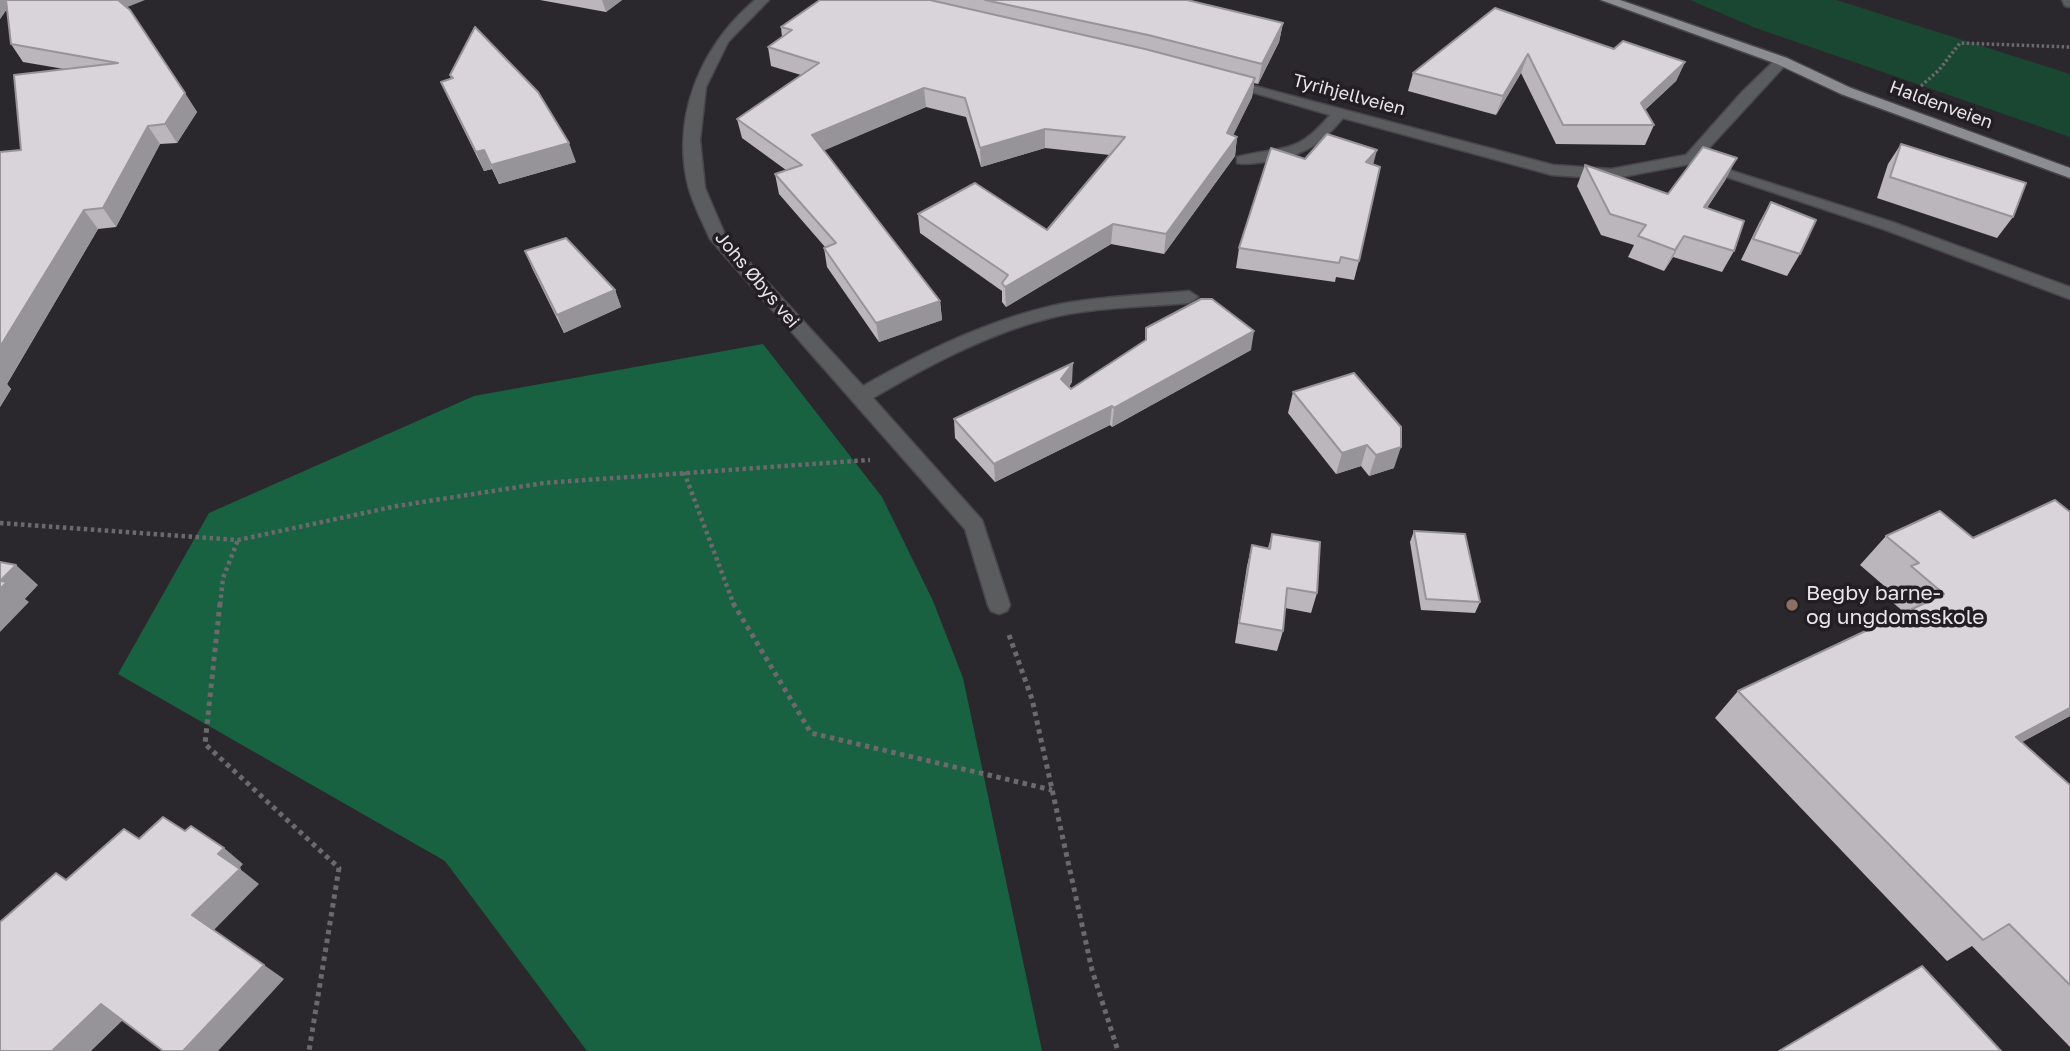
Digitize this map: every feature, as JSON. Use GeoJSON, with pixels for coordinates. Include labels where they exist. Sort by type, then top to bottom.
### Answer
{"type":"FeatureCollection","features":[{"type":"Feature","properties":{"kind":"main road","name":"Haldenveien"},"geometry":{"type":"LineString","coordinates":[[1607,0],[1782,61],[1846,91],[2070,173]]}},
{"type":"Feature","properties":{"kind":"main road","name":"Haldenveien"},"geometry":{"type":"LineString","coordinates":[[1802,69],[1857,83],[2070,159]]}},
{"type":"Feature","properties":{"kind":"street","name":"Johs Øbys vei"},"geometry":{"type":"LineString","coordinates":[[763,0],[736,23],[722,41],[699,87],[692,140],[697,188],[719,239],[975,526],[999,605]]}},
{"type":"Feature","properties":{"kind":"street"},"geometry":{"type":"LineString","coordinates":[[1782,61],[1747,94],[1690,159],[1889,226],[2070,293]]}},
{"type":"Feature","properties":{"kind":"street","name":"Tyrihjellveien"},"geometry":{"type":"LineString","coordinates":[[1211,78],[1552,170],[1611,174],[1690,159]]}},
{"type":"Feature","properties":{"kind":"street"},"geometry":{"type":"LineString","coordinates":[[1242,160],[1299,152],[1317,142],[1340,113]]}},
{"type":"Feature","properties":{"kind":"street"},"geometry":{"type":"LineString","coordinates":[[860,396],[960,344],[1029,318],[1062,310],[1189,297]]}},
{"type":"Feature","properties":{"kind":"path"},"geometry":{"type":"LineString","coordinates":[[1918,89],[1939,70],[1960,43],[2070,47]]}},
{"type":"Feature","properties":{"kind":"path"},"geometry":{"type":"LineString","coordinates":[[0,523],[239,540],[397,506],[544,483],[916,457]]}},
{"type":"Feature","properties":{"kind":"path"},"geometry":{"type":"LineString","coordinates":[[684,472],[730,598],[811,733],[1052,790]]}},
{"type":"Feature","properties":{"kind":"path"},"geometry":{"type":"LineString","coordinates":[[239,540],[223,578],[205,744],[339,868],[309,1051]]}},
{"type":"Feature","properties":{"kind":"path"},"geometry":{"type":"LineString","coordinates":[[999,605],[1032,699],[1092,970],[1118,1051]]}},
{"type":"Feature","properties":{"kind":"green space"},"geometry":{"type":"Polygon","coordinates":[[[1690,0],[1836,0],[2070,74],[2070,137],[1756,28],[1690,0]]]}},
{"type":"Feature","properties":{"kind":"green space"},"geometry":{"type":"Polygon","coordinates":[[[763,344],[882,497],[933,601],[963,678],[1042,1051],[587,1051],[445,861],[118,674],[209,513],[474,396],[763,344]]]}},
{"type":"Feature","properties":{"kind":"building"},"geometry":{"type":"Polygon","coordinates":[[[6,0],[118,0],[130,10],[185,93],[165,124],[148,126],[103,208],[84,210],[0,347],[0,152],[21,150],[14,75],[118,63],[11,44],[6,0]]]}},
{"type":"Feature","properties":{"kind":"building"},"geometry":{"type":"Polygon","coordinates":[[[820,0],[930,0],[1145,49],[1255,78],[1227,133],[1237,137],[1166,234],[1113,224],[1005,287],[1002,283],[1008,275],[918,214],[975,183],[1047,230],[1125,137],[1045,129],[980,148],[965,98],[924,88],[812,135],[940,301],[876,323],[824,248],[836,243],[775,174],[802,165],[737,119],[819,63],[768,47],[792,30],[781,27],[820,0]]]}},
{"type":"Feature","properties":{"kind":"building"},"geometry":{"type":"Polygon","coordinates":[[[985,0],[1187,0],[1283,23],[1262,64],[1148,35],[985,0]]]}},
{"type":"Feature","properties":{"kind":"building"},"geometry":{"type":"Polygon","coordinates":[[[1495,8],[1614,49],[1623,41],[1685,62],[1641,103],[1654,125],[1563,125],[1528,54],[1503,96],[1413,73],[1495,8]]]}},
{"type":"Feature","properties":{"kind":"building"},"geometry":{"type":"Polygon","coordinates":[[[475,27],[538,92],[569,143],[491,165],[484,150],[476,152],[441,82],[453,78],[450,75],[475,27]]]}},
{"type":"Feature","properties":{"kind":"building"},"geometry":{"type":"Polygon","coordinates":[[[1327,134],[1377,150],[1366,162],[1380,167],[1359,261],[1341,257],[1339,263],[1239,248],[1271,148],[1305,159],[1327,134]]]}},
{"type":"Feature","properties":{"kind":"building"},"geometry":{"type":"Polygon","coordinates":[[[1901,144],[2026,183],[2013,217],[1890,177],[1901,144]]]}},
{"type":"Feature","properties":{"kind":"building"},"geometry":{"type":"Polygon","coordinates":[[[1703,147],[1737,158],[1704,207],[1744,221],[1734,251],[1684,236],[1675,250],[1638,236],[1646,225],[1610,214],[1585,165],[1668,194],[1703,147]]]}},
{"type":"Feature","properties":{"kind":"building"},"geometry":{"type":"Polygon","coordinates":[[[1771,202],[1816,220],[1800,254],[1753,239],[1771,202]]]}},
{"type":"Feature","properties":{"kind":"building"},"geometry":{"type":"Polygon","coordinates":[[[566,238],[615,290],[557,315],[525,251],[566,238]]]}},
{"type":"Feature","properties":{"kind":"building"},"geometry":{"type":"Polygon","coordinates":[[[1201,299],[1212,299],[1254,331],[1114,408],[1112,406],[994,464],[954,419],[1073,363],[1061,379],[1071,389],[1146,340],[1146,328],[1201,299]]]}},
{"type":"Feature","properties":{"kind":"building"},"geometry":{"type":"Polygon","coordinates":[[[1354,373],[1401,427],[1401,447],[1376,455],[1367,445],[1342,453],[1293,392],[1354,373]]]}},
{"type":"Feature","properties":{"kind":"building"},"geometry":{"type":"Polygon","coordinates":[[[2055,500],[2070,512],[2070,708],[2016,737],[2070,785],[2070,985],[2009,924],[1983,940],[1738,691],[1944,594],[1911,566],[1919,563],[1886,536],[1940,511],[1973,538],[2055,500]]]}},
{"type":"Feature","properties":{"kind":"building"},"geometry":{"type":"Polygon","coordinates":[[[1414,531],[1465,534],[1480,602],[1426,599],[1414,531]]]}},
{"type":"Feature","properties":{"kind":"building"},"geometry":{"type":"Polygon","coordinates":[[[1272,534],[1320,542],[1317,593],[1287,588],[1283,631],[1239,623],[1252,545],[1270,549],[1272,534]]]}},
{"type":"Feature","properties":{"kind":"building"},"geometry":{"type":"Polygon","coordinates":[[[0,562],[16,565],[0,581],[0,562]]]}},
{"type":"Feature","properties":{"kind":"building"},"geometry":{"type":"Polygon","coordinates":[[[163,817],[185,831],[191,826],[224,848],[218,854],[240,869],[192,915],[264,965],[183,1051],[163,1051],[101,1004],[52,1051],[0,1051],[0,922],[56,873],[66,880],[124,829],[139,839],[163,817]]]}},
{"type":"Feature","properties":{"kind":"building"},"geometry":{"type":"Polygon","coordinates":[[[1922,966],[2001,1051],[1779,1051],[1922,966]]]}},
{"type":"Feature","properties":{"kind":"place","name":"Begby barne- og ungdomsskole"},"geometry":{"type":"Point","coordinates":[1792,605]}}]}
